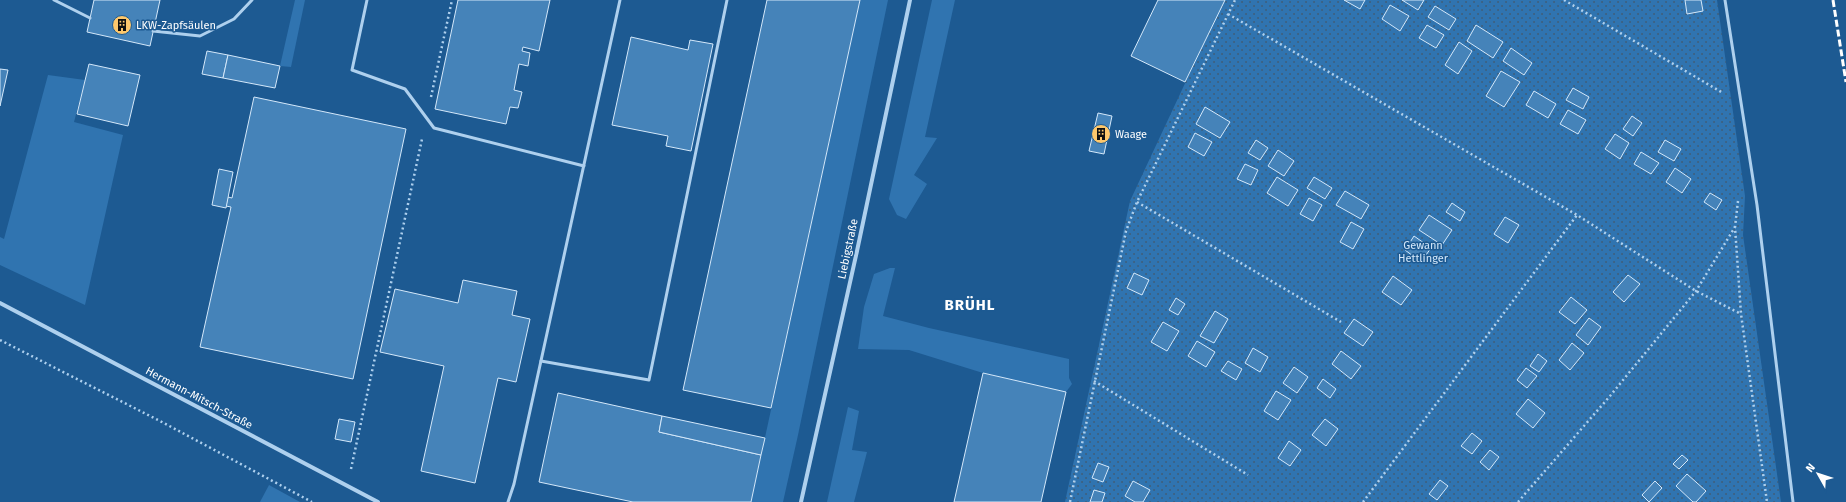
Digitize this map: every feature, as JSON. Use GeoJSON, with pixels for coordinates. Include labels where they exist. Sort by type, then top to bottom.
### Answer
{"type":"FeatureCollection","features":[{"type":"Feature","properties":{"kind":"street","name":"Liebigstraße"},"geometry":{"type":"LineString","coordinates":[[800,502],[857,251],[910,0]]}},
{"type":"Feature","properties":{"kind":"street","name":"Hermann-Mitsch-Straße"},"geometry":{"type":"LineString","coordinates":[[0,303],[378,502]]}},
{"type":"Feature","properties":{"kind":"street","name":"Hermann-Mitsch-Straße"},"geometry":{"type":"LineString","coordinates":[[0,307],[11,310]]}},
{"type":"Feature","properties":{"kind":"lane"},"geometry":{"type":"LineString","coordinates":[[54,0],[90,18]]}},
{"type":"Feature","properties":{"kind":"lane"},"geometry":{"type":"LineString","coordinates":[[153,31],[200,36],[234,19],[252,0]]}},
{"type":"Feature","properties":{"kind":"lane"},"geometry":{"type":"LineString","coordinates":[[367,0],[352,70],[405,89],[434,128],[584,166]]}},
{"type":"Feature","properties":{"kind":"lane"},"geometry":{"type":"LineString","coordinates":[[508,502],[514,484],[620,0]]}},
{"type":"Feature","properties":{"kind":"lane"},"geometry":{"type":"LineString","coordinates":[[541,361],[649,380],[727,0]]}},
{"type":"Feature","properties":{"kind":"lane"},"geometry":{"type":"LineString","coordinates":[[1725,0],[1757,205],[1793,502]]}},
{"type":"Feature","properties":{"kind":"path"},"geometry":{"type":"LineString","coordinates":[[347,485],[452,0]]}},
{"type":"Feature","properties":{"kind":"path"},"geometry":{"type":"LineString","coordinates":[[1070,502],[1126,231],[1137,202],[1235,0]]}},
{"type":"Feature","properties":{"kind":"path"},"geometry":{"type":"LineString","coordinates":[[1564,0],[1726,94],[1724,86]]}},
{"type":"Feature","properties":{"kind":"path"},"geometry":{"type":"LineString","coordinates":[[1228,14],[1577,215],[1696,291],[1741,314]]}},
{"type":"Feature","properties":{"kind":"path"},"geometry":{"type":"LineString","coordinates":[[1738,196],[1735,227],[1741,314],[1767,502]]}},
{"type":"Feature","properties":{"kind":"path"},"geometry":{"type":"LineString","coordinates":[[1137,202],[1342,322]]}},
{"type":"Feature","properties":{"kind":"path"},"geometry":{"type":"LineString","coordinates":[[1363,502],[1577,215]]}},
{"type":"Feature","properties":{"kind":"path"},"geometry":{"type":"LineString","coordinates":[[1518,502],[1610,396],[1696,291],[1735,227]]}},
{"type":"Feature","properties":{"kind":"path"},"geometry":{"type":"LineString","coordinates":[[0,340],[160,421],[312,502]]}},
{"type":"Feature","properties":{"kind":"path"},"geometry":{"type":"LineString","coordinates":[[1094,381],[1248,475]]}},
{"type":"Feature","properties":{"kind":"green space"},"geometry":{"type":"Polygon","coordinates":[[[295,0],[305,0],[291,67],[280,66],[295,0]]]}},
{"type":"Feature","properties":{"kind":"green space"},"geometry":{"type":"Polygon","coordinates":[[[860,0],[888,0],[798,435],[783,502],[751,502],[860,0]]]}},
{"type":"Feature","properties":{"kind":"green space"},"geometry":{"type":"Polygon","coordinates":[[[932,0],[955,0],[925,137],[937,138],[914,175],[927,184],[906,219],[897,215],[889,199],[932,0]]]}},
{"type":"Feature","properties":{"kind":"green space","name":"Gewann Hettlinger"},"geometry":{"type":"Polygon","coordinates":[[[1224,0],[1717,0],[1745,196],[1743,235],[1781,502],[1065,502],[1130,201],[1224,0]]]}},
{"type":"Feature","properties":{"kind":"green space"},"geometry":{"type":"Polygon","coordinates":[[[48,75],[85,80],[74,122],[123,135],[85,305],[0,265],[0,237],[4,239],[48,75]]]}},
{"type":"Feature","properties":{"kind":"green space"},"geometry":{"type":"Polygon","coordinates":[[[890,268],[895,268],[883,316],[929,328],[1069,359],[1069,378],[1072,384],[1066,392],[983,373],[909,350],[858,349],[864,307],[874,274],[890,268]]]}},
{"type":"Feature","properties":{"kind":"green space"},"geometry":{"type":"Polygon","coordinates":[[[848,407],[859,411],[852,450],[867,452],[854,502],[827,502],[848,407]]]}},
{"type":"Feature","properties":{"kind":"green space"},"geometry":{"type":"Polygon","coordinates":[[[269,485],[300,502],[260,502],[269,485]]]}},
{"type":"Feature","properties":{"kind":"building","name":"LKW-Zapfsäulen"},"geometry":{"type":"Polygon","coordinates":[[[94,0],[160,0],[150,46],[87,32],[94,0]]]}},
{"type":"Feature","properties":{"kind":"building"},"geometry":{"type":"Polygon","coordinates":[[[458,0],[550,0],[539,51],[523,47],[522,51],[530,53],[528,66],[519,64],[514,90],[522,92],[518,108],[510,107],[506,124],[435,109],[458,0]]]}},
{"type":"Feature","properties":{"kind":"building"},"geometry":{"type":"Polygon","coordinates":[[[767,0],[860,0],[771,408],[683,390],[767,0]]]}},
{"type":"Feature","properties":{"kind":"building"},"geometry":{"type":"Polygon","coordinates":[[[1158,0],[1225,0],[1185,82],[1131,56],[1158,0]]]}},
{"type":"Feature","properties":{"kind":"building"},"geometry":{"type":"Polygon","coordinates":[[[1344,0],[1365,0],[1360,9],[1344,0]]]}},
{"type":"Feature","properties":{"kind":"building"},"geometry":{"type":"Polygon","coordinates":[[[1402,0],[1424,0],[1418,10],[1402,0]]]}},
{"type":"Feature","properties":{"kind":"building"},"geometry":{"type":"Polygon","coordinates":[[[1685,0],[1701,0],[1703,11],[1687,14],[1685,0]]]}},
{"type":"Feature","properties":{"kind":"building"},"geometry":{"type":"Polygon","coordinates":[[[1390,5],[1409,16],[1400,31],[1382,19],[1390,5]]]}},
{"type":"Feature","properties":{"kind":"building"},"geometry":{"type":"Polygon","coordinates":[[[1435,6],[1456,19],[1449,30],[1428,17],[1435,6]]]}},
{"type":"Feature","properties":{"kind":"building"},"geometry":{"type":"Polygon","coordinates":[[[1427,25],[1444,35],[1436,48],[1419,38],[1427,25]]]}},
{"type":"Feature","properties":{"kind":"building"},"geometry":{"type":"Polygon","coordinates":[[[1476,25],[1503,42],[1493,58],[1467,41],[1476,25]]]}},
{"type":"Feature","properties":{"kind":"building"},"geometry":{"type":"Polygon","coordinates":[[[631,37],[688,50],[690,40],[713,44],[691,151],[666,146],[668,136],[612,125],[631,37]]]}},
{"type":"Feature","properties":{"kind":"building"},"geometry":{"type":"Polygon","coordinates":[[[1459,42],[1472,51],[1458,74],[1445,65],[1459,42]]]}},
{"type":"Feature","properties":{"kind":"building"},"geometry":{"type":"Polygon","coordinates":[[[1511,48],[1532,63],[1524,75],[1503,61],[1511,48]]]}},
{"type":"Feature","properties":{"kind":"building"},"geometry":{"type":"Polygon","coordinates":[[[207,51],[228,55],[223,78],[202,74],[207,51]]]}},
{"type":"Feature","properties":{"kind":"building"},"geometry":{"type":"Polygon","coordinates":[[[228,55],[280,66],[275,88],[223,78],[228,55]]]}},
{"type":"Feature","properties":{"kind":"building"},"geometry":{"type":"Polygon","coordinates":[[[89,64],[140,75],[128,126],[77,114],[89,64]]]}},
{"type":"Feature","properties":{"kind":"building"},"geometry":{"type":"Polygon","coordinates":[[[0,69],[8,70],[0,106],[0,69]]]}},
{"type":"Feature","properties":{"kind":"building"},"geometry":{"type":"Polygon","coordinates":[[[1501,71],[1520,82],[1504,107],[1486,96],[1501,71]]]}},
{"type":"Feature","properties":{"kind":"building"},"geometry":{"type":"Polygon","coordinates":[[[1573,88],[1589,97],[1583,109],[1566,100],[1573,88]]]}},
{"type":"Feature","properties":{"kind":"building"},"geometry":{"type":"Polygon","coordinates":[[[1534,91],[1556,104],[1548,118],[1526,105],[1534,91]]]}},
{"type":"Feature","properties":{"kind":"building"},"geometry":{"type":"Polygon","coordinates":[[[254,97],[406,129],[353,379],[200,347],[231,207],[226,206],[228,197],[232,198],[254,97]]]}},
{"type":"Feature","properties":{"kind":"building"},"geometry":{"type":"Polygon","coordinates":[[[1205,107],[1230,122],[1220,138],[1196,124],[1205,107]]]}},
{"type":"Feature","properties":{"kind":"building"},"geometry":{"type":"Polygon","coordinates":[[[1568,110],[1586,120],[1578,134],[1560,124],[1568,110]]]}},
{"type":"Feature","properties":{"kind":"building","name":"Waage"},"geometry":{"type":"Polygon","coordinates":[[[1098,113],[1112,116],[1104,154],[1089,151],[1098,113]]]}},
{"type":"Feature","properties":{"kind":"building"},"geometry":{"type":"Polygon","coordinates":[[[1632,116],[1642,123],[1633,136],[1623,129],[1632,116]]]}},
{"type":"Feature","properties":{"kind":"building"},"geometry":{"type":"Polygon","coordinates":[[[1195,133],[1212,142],[1204,156],[1188,147],[1195,133]]]}},
{"type":"Feature","properties":{"kind":"building"},"geometry":{"type":"Polygon","coordinates":[[[1615,134],[1629,143],[1620,159],[1605,149],[1615,134]]]}},
{"type":"Feature","properties":{"kind":"building"},"geometry":{"type":"Polygon","coordinates":[[[1256,140],[1268,148],[1260,160],[1248,153],[1256,140]]]}},
{"type":"Feature","properties":{"kind":"building"},"geometry":{"type":"Polygon","coordinates":[[[1665,140],[1681,149],[1674,161],[1658,152],[1665,140]]]}},
{"type":"Feature","properties":{"kind":"building"},"geometry":{"type":"Polygon","coordinates":[[[1278,150],[1294,161],[1284,176],[1268,166],[1278,150]]]}},
{"type":"Feature","properties":{"kind":"building"},"geometry":{"type":"Polygon","coordinates":[[[1641,152],[1659,163],[1651,174],[1634,164],[1641,152]]]}},
{"type":"Feature","properties":{"kind":"building"},"geometry":{"type":"Polygon","coordinates":[[[1245,164],[1258,170],[1251,185],[1237,179],[1245,164]]]}},
{"type":"Feature","properties":{"kind":"building"},"geometry":{"type":"Polygon","coordinates":[[[1675,168],[1691,179],[1682,193],[1666,182],[1675,168]]]}},
{"type":"Feature","properties":{"kind":"building"},"geometry":{"type":"Polygon","coordinates":[[[219,169],[233,172],[226,208],[212,205],[219,169]]]}},
{"type":"Feature","properties":{"kind":"building"},"geometry":{"type":"Polygon","coordinates":[[[1277,177],[1298,190],[1288,206],[1267,193],[1277,177]]]}},
{"type":"Feature","properties":{"kind":"building"},"geometry":{"type":"Polygon","coordinates":[[[1314,177],[1332,188],[1325,199],[1307,188],[1314,177]]]}},
{"type":"Feature","properties":{"kind":"building"},"geometry":{"type":"Polygon","coordinates":[[[1345,191],[1369,205],[1361,219],[1336,205],[1345,191]]]}},
{"type":"Feature","properties":{"kind":"building"},"geometry":{"type":"Polygon","coordinates":[[[1710,193],[1722,200],[1716,210],[1704,202],[1710,193]]]}},
{"type":"Feature","properties":{"kind":"building"},"geometry":{"type":"Polygon","coordinates":[[[1309,198],[1322,205],[1313,221],[1300,214],[1309,198]]]}},
{"type":"Feature","properties":{"kind":"building"},"geometry":{"type":"Polygon","coordinates":[[[1452,203],[1465,212],[1460,221],[1446,212],[1452,203]]]}},
{"type":"Feature","properties":{"kind":"building"},"geometry":{"type":"Polygon","coordinates":[[[1429,215],[1452,230],[1442,245],[1419,230],[1429,215]]]}},
{"type":"Feature","properties":{"kind":"building"},"geometry":{"type":"Polygon","coordinates":[[[1505,217],[1519,225],[1508,243],[1494,234],[1505,217]]]}},
{"type":"Feature","properties":{"kind":"building"},"geometry":{"type":"Polygon","coordinates":[[[1351,222],[1364,229],[1353,249],[1340,242],[1351,222]]]}},
{"type":"Feature","properties":{"kind":"building"},"geometry":{"type":"Polygon","coordinates":[[[1414,236],[1431,248],[1421,262],[1405,250],[1414,236]]]}},
{"type":"Feature","properties":{"kind":"building"},"geometry":{"type":"Polygon","coordinates":[[[1134,273],[1149,280],[1142,295],[1127,288],[1134,273]]]}},
{"type":"Feature","properties":{"kind":"building"},"geometry":{"type":"Polygon","coordinates":[[[1628,275],[1640,284],[1624,302],[1613,292],[1628,275]]]}},
{"type":"Feature","properties":{"kind":"building"},"geometry":{"type":"Polygon","coordinates":[[[1393,276],[1412,290],[1401,305],[1382,292],[1393,276]]]}},
{"type":"Feature","properties":{"kind":"building"},"geometry":{"type":"Polygon","coordinates":[[[463,280],[517,291],[512,315],[530,319],[516,382],[498,378],[475,483],[421,471],[444,366],[380,352],[395,289],[458,303],[463,280]]]}},
{"type":"Feature","properties":{"kind":"building"},"geometry":{"type":"Polygon","coordinates":[[[1571,297],[1587,310],[1575,324],[1559,312],[1571,297]]]}},
{"type":"Feature","properties":{"kind":"building"},"geometry":{"type":"Polygon","coordinates":[[[1176,298],[1185,304],[1178,315],[1169,310],[1176,298]]]}},
{"type":"Feature","properties":{"kind":"building"},"geometry":{"type":"Polygon","coordinates":[[[1215,311],[1228,319],[1214,343],[1200,336],[1215,311]]]}},
{"type":"Feature","properties":{"kind":"building"},"geometry":{"type":"Polygon","coordinates":[[[1589,318],[1601,327],[1588,345],[1576,335],[1589,318]]]}},
{"type":"Feature","properties":{"kind":"building"},"geometry":{"type":"Polygon","coordinates":[[[1354,319],[1373,332],[1363,346],[1344,333],[1354,319]]]}},
{"type":"Feature","properties":{"kind":"building"},"geometry":{"type":"Polygon","coordinates":[[[1163,322],[1179,331],[1167,351],[1151,342],[1163,322]]]}},
{"type":"Feature","properties":{"kind":"building"},"geometry":{"type":"Polygon","coordinates":[[[1197,341],[1215,352],[1206,367],[1188,356],[1197,341]]]}},
{"type":"Feature","properties":{"kind":"building"},"geometry":{"type":"Polygon","coordinates":[[[1572,343],[1584,353],[1570,370],[1559,360],[1572,343]]]}},
{"type":"Feature","properties":{"kind":"building"},"geometry":{"type":"Polygon","coordinates":[[[1253,348],[1268,357],[1260,372],[1245,363],[1253,348]]]}},
{"type":"Feature","properties":{"kind":"building"},"geometry":{"type":"Polygon","coordinates":[[[1341,351],[1361,366],[1351,379],[1332,364],[1341,351]]]}},
{"type":"Feature","properties":{"kind":"building"},"geometry":{"type":"Polygon","coordinates":[[[1538,354],[1547,361],[1539,372],[1530,366],[1538,354]]]}},
{"type":"Feature","properties":{"kind":"building"},"geometry":{"type":"Polygon","coordinates":[[[1228,361],[1242,369],[1236,380],[1221,371],[1228,361]]]}},
{"type":"Feature","properties":{"kind":"building"},"geometry":{"type":"Polygon","coordinates":[[[1294,367],[1308,377],[1297,393],[1283,383],[1294,367]]]}},
{"type":"Feature","properties":{"kind":"building"},"geometry":{"type":"Polygon","coordinates":[[[1526,368],[1537,376],[1527,388],[1517,380],[1526,368]]]}},
{"type":"Feature","properties":{"kind":"building"},"geometry":{"type":"Polygon","coordinates":[[[983,373],[1066,392],[1041,502],[954,502],[983,373]]]}},
{"type":"Feature","properties":{"kind":"building"},"geometry":{"type":"Polygon","coordinates":[[[1323,379],[1336,389],[1330,398],[1317,388],[1323,379]]]}},
{"type":"Feature","properties":{"kind":"building"},"geometry":{"type":"Polygon","coordinates":[[[1276,391],[1291,400],[1278,420],[1264,411],[1276,391]]]}},
{"type":"Feature","properties":{"kind":"building"},"geometry":{"type":"Polygon","coordinates":[[[558,393],[662,416],[659,432],[761,455],[751,502],[633,502],[539,482],[558,393]]]}},
{"type":"Feature","properties":{"kind":"building"},"geometry":{"type":"Polygon","coordinates":[[[1528,399],[1545,413],[1533,428],[1516,414],[1528,399]]]}},
{"type":"Feature","properties":{"kind":"building"},"geometry":{"type":"Polygon","coordinates":[[[662,416],[765,438],[761,455],[659,432],[662,416]]]}},
{"type":"Feature","properties":{"kind":"building"},"geometry":{"type":"Polygon","coordinates":[[[339,419],[355,422],[351,442],[335,439],[339,419]]]}},
{"type":"Feature","properties":{"kind":"building"},"geometry":{"type":"Polygon","coordinates":[[[1325,419],[1338,429],[1326,446],[1312,435],[1325,419]]]}},
{"type":"Feature","properties":{"kind":"building"},"geometry":{"type":"Polygon","coordinates":[[[1472,433],[1482,441],[1472,454],[1461,446],[1472,433]]]}},
{"type":"Feature","properties":{"kind":"building"},"geometry":{"type":"Polygon","coordinates":[[[1289,441],[1301,450],[1290,466],[1278,458],[1289,441]]]}},
{"type":"Feature","properties":{"kind":"building"},"geometry":{"type":"Polygon","coordinates":[[[1490,450],[1499,457],[1489,470],[1480,462],[1490,450]]]}},
{"type":"Feature","properties":{"kind":"building"},"geometry":{"type":"Polygon","coordinates":[[[1682,455],[1688,460],[1679,469],[1673,464],[1682,455]]]}},
{"type":"Feature","properties":{"kind":"building"},"geometry":{"type":"Polygon","coordinates":[[[1098,463],[1109,467],[1103,482],[1092,478],[1098,463]]]}},
{"type":"Feature","properties":{"kind":"building"},"geometry":{"type":"Polygon","coordinates":[[[1687,474],[1706,491],[1696,502],[1693,502],[1676,486],[1687,474]]]}},
{"type":"Feature","properties":{"kind":"building"},"geometry":{"type":"Polygon","coordinates":[[[1440,480],[1448,486],[1437,500],[1429,494],[1440,480]]]}},
{"type":"Feature","properties":{"kind":"building"},"geometry":{"type":"Polygon","coordinates":[[[1133,481],[1150,490],[1143,502],[1135,502],[1125,496],[1133,481]]]}},
{"type":"Feature","properties":{"kind":"building"},"geometry":{"type":"Polygon","coordinates":[[[1655,481],[1662,488],[1649,502],[1642,495],[1655,481]]]}},
{"type":"Feature","properties":{"kind":"building"},"geometry":{"type":"Polygon","coordinates":[[[1094,490],[1105,493],[1102,502],[1090,502],[1094,490]]]}},
{"type":"Feature","properties":{"kind":"railway"},"geometry":{"type":"LineString","coordinates":[[1833,0],[1846,82]]}},
{"type":"Feature","properties":{"kind":"place","name":"LKW-Zapfsäulen"},"geometry":{"type":"Point","coordinates":[122,25]}},
{"type":"Feature","properties":{"kind":"place","name":"Waage"},"geometry":{"type":"Point","coordinates":[1101,134]}},
{"type":"Feature","properties":{"kind":"district","name":"BRÜHL"},"geometry":{"type":"Point","coordinates":[970,305]}}]}
